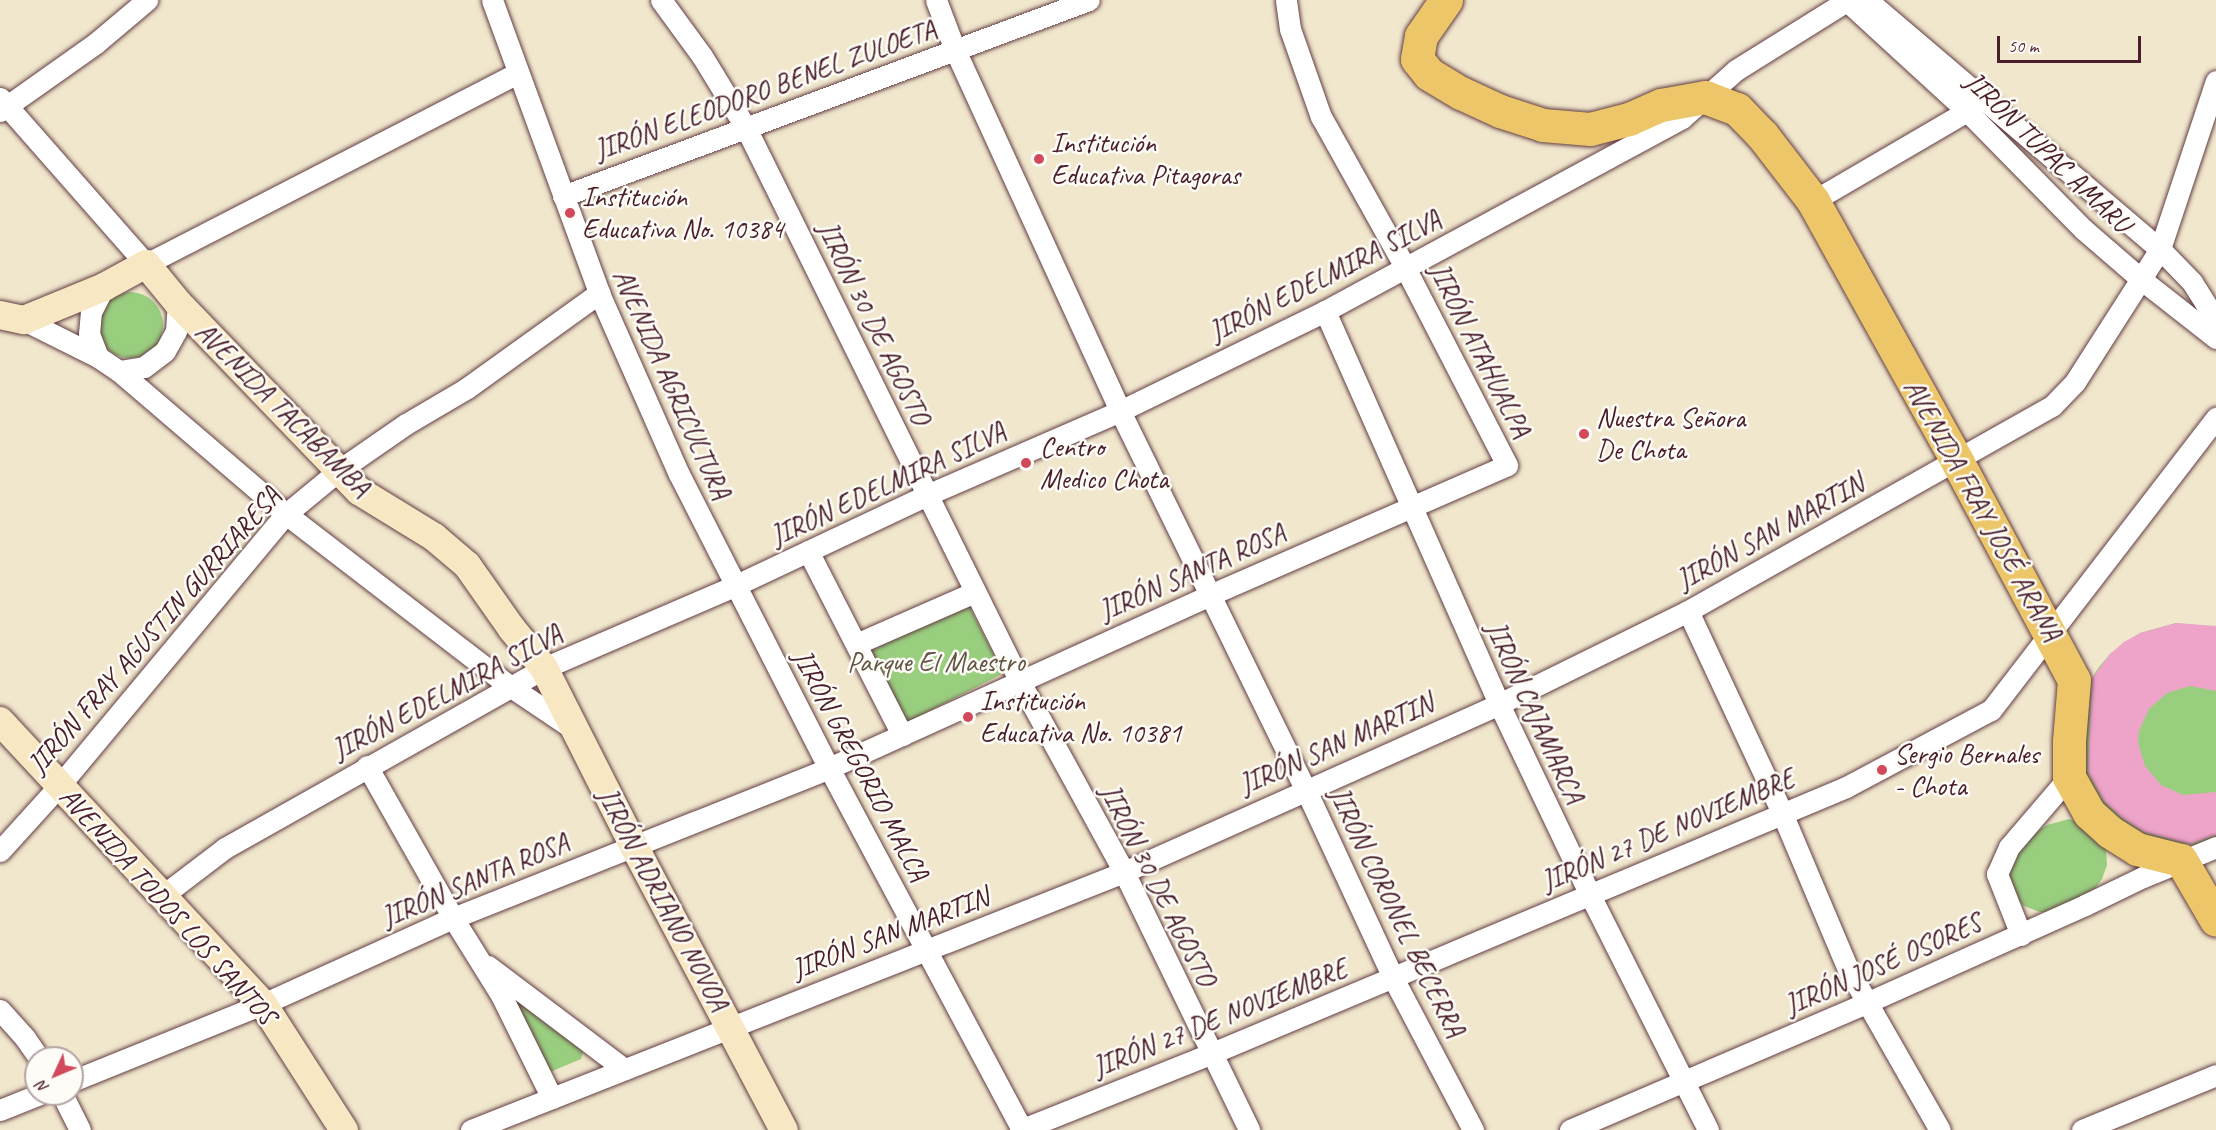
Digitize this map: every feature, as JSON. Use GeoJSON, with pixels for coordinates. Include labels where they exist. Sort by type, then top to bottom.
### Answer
{"type":"FeatureCollection","features":[{"type":"Feature","properties":{"kind":"main road"},"geometry":{"type":"LineString","coordinates":[[1446,0],[1421,36],[1416,59],[1429,74],[1461,93],[1500,111],[1543,125],[1590,129],[1629,119],[1661,105],[1705,97]]}},
{"type":"Feature","properties":{"kind":"main road","name":"AVENIDA FRAY JOSÉ ARANA"},"geometry":{"type":"LineString","coordinates":[[1705,97],[1737,109],[1763,136],[1813,201],[2051,634],[2074,680],[2069,741],[2069,777],[2089,813],[2110,832],[2137,849],[2181,860]]}},
{"type":"Feature","properties":{"kind":"main road"},"geometry":{"type":"LineString","coordinates":[[2181,860],[2216,920]]}},
{"type":"Feature","properties":{"kind":"street"},"geometry":{"type":"LineString","coordinates":[[146,264],[2,105],[96,43],[147,0]]}},
{"type":"Feature","properties":{"kind":"street","name":"AVENIDA AGRICULTURA"},"geometry":{"type":"LineString","coordinates":[[492,0],[599,293],[660,434],[735,586]]}},
{"type":"Feature","properties":{"kind":"street","name":"JIRÓN 30 DE AGOSTO"},"geometry":{"type":"LineString","coordinates":[[661,0],[702,56],[746,128],[1020,682],[1124,872],[1210,1054],[1249,1130]]}},
{"type":"Feature","properties":{"kind":"street","name":"JIRÓN CORONEL BECERRA"},"geometry":{"type":"LineString","coordinates":[[936,0],[955,50],[1120,411],[1305,788],[1393,978],[1473,1130]]}},
{"type":"Feature","properties":{"kind":"street","name":"JIRÓN ELEODORO BENEL ZULOETA"},"geometry":{"type":"LineString","coordinates":[[563,196],[1089,0]]}},
{"type":"Feature","properties":{"kind":"street","name":"JIRÓN ATAHUALPA"},"geometry":{"type":"LineString","coordinates":[[1286,0],[1290,29],[1321,117],[1405,267],[1507,465]]}},
{"type":"Feature","properties":{"kind":"street","name":"JIRÓN EDELMIRA SILVA"},"geometry":{"type":"LineString","coordinates":[[162,896],[225,848],[544,668],[735,586],[927,495],[1120,411],[1325,311],[1682,118],[1736,70],[1852,0]]}},
{"type":"Feature","properties":{"kind":"street","name":"JIRÓN TUPAC AMARU"},"geometry":{"type":"LineString","coordinates":[[1852,0],[1973,104],[2052,155],[2160,249],[2192,282],[2211,312],[2216,326]]}},
{"type":"Feature","properties":{"kind":"street"},"geometry":{"type":"LineString","coordinates":[[12,317],[104,286],[517,73]]}},
{"type":"Feature","properties":{"kind":"street","name":"JIRÓN SAN MARTIN"},"geometry":{"type":"LineString","coordinates":[[471,1130],[1124,872],[1305,788],[1499,704],[1688,611],[2052,406],[2075,382],[2160,249],[2216,81]]}},
{"type":"Feature","properties":{"kind":"street"},"geometry":{"type":"LineString","coordinates":[[1813,201],[1973,104]]}},
{"type":"Feature","properties":{"kind":"street","name":"JIRÓN TUPAC AMARU"},"geometry":{"type":"LineString","coordinates":[[1973,104],[2075,221],[2142,280],[2216,338]]}},
{"type":"Feature","properties":{"kind":"street","name":"AVENIDA TACABAMBA"},"geometry":{"type":"LineString","coordinates":[[146,264],[178,303],[359,491],[434,537],[467,565],[512,629],[544,668]]}},
{"type":"Feature","properties":{"kind":"street"},"geometry":{"type":"LineString","coordinates":[[98,357],[89,334],[91,312],[104,286]]}},
{"type":"Feature","properties":{"kind":"street","name":"JIRÓN FRAY AGUSTIN GURRIARESA"},"geometry":{"type":"LineString","coordinates":[[0,851],[59,786],[286,514],[338,471],[406,424],[467,388],[599,293]]}},
{"type":"Feature","properties":{"kind":"street"},"geometry":{"type":"LineString","coordinates":[[119,371],[144,367],[165,351],[176,331],[178,303]]}},
{"type":"Feature","properties":{"kind":"street","name":"JIRÓN CAJAMARCA"},"geometry":{"type":"LineString","coordinates":[[1325,311],[1499,704],[1589,893],[1708,1130]]}},
{"type":"Feature","properties":{"kind":"street"},"geometry":{"type":"LineString","coordinates":[[12,317],[98,357],[119,371],[286,514],[511,687],[575,730]]}},
{"type":"Feature","properties":{"kind":"street","name":"JIRÓN 27 DE NOVIEMBRE"},"geometry":{"type":"LineString","coordinates":[[1021,1130],[1393,978],[1589,893],[1846,787],[1991,710],[2216,418]]}},
{"type":"Feature","properties":{"kind":"street","name":"JIRÓN SANTA ROSA"},"geometry":{"type":"LineString","coordinates":[[84,1076],[262,1004],[453,918],[829,768],[1210,595],[1507,465]]}},
{"type":"Feature","properties":{"kind":"street"},"geometry":{"type":"LineString","coordinates":[[808,551],[902,735]]}},
{"type":"Feature","properties":{"kind":"street","name":"JIRÓN GREGORIO MALCA"},"geometry":{"type":"LineString","coordinates":[[735,586],[1021,1130]]}},
{"type":"Feature","properties":{"kind":"street"},"geometry":{"type":"LineString","coordinates":[[856,644],[975,592]]}},
{"type":"Feature","properties":{"kind":"street"},"geometry":{"type":"LineString","coordinates":[[1688,611],[1782,813],[1848,969],[1940,1130]]}},
{"type":"Feature","properties":{"kind":"street","name":"JIRÓN ADRIANO NOVOA"},"geometry":{"type":"LineString","coordinates":[[544,668],[634,846],[784,1130]]}},
{"type":"Feature","properties":{"kind":"street","name":"AVENIDA TODOS LOS SANTOS"},"geometry":{"type":"LineString","coordinates":[[0,721],[262,1004],[344,1130]]}},
{"type":"Feature","properties":{"kind":"street"},"geometry":{"type":"LineString","coordinates":[[367,766],[453,918],[501,995],[552,1098]]}},
{"type":"Feature","properties":{"kind":"street"},"geometry":{"type":"LineString","coordinates":[[2021,935],[1997,874],[2009,847],[2069,777]]}},
{"type":"Feature","properties":{"kind":"street","name":"JIRÓN JOSÉ OSORES"},"geometry":{"type":"LineString","coordinates":[[1570,1130],[1866,1003],[2021,935],[2181,860],[2216,847]]}},
{"type":"Feature","properties":{"kind":"street"},"geometry":{"type":"LineString","coordinates":[[478,959],[624,1069]]}},
{"type":"Feature","properties":{"kind":"street"},"geometry":{"type":"LineString","coordinates":[[0,1010],[31,1046]]}},
{"type":"Feature","properties":{"kind":"street"},"geometry":{"type":"LineString","coordinates":[[2082,1130],[2216,1075]]}},
{"type":"Feature","properties":{"kind":"street"},"geometry":{"type":"LineString","coordinates":[[0,1110],[24,1100]]}},
{"type":"Feature","properties":{"kind":"street"},"geometry":{"type":"LineString","coordinates":[[68,1106],[80,1130]]}},
{"type":"Feature","properties":{"kind":"green space"},"geometry":{"type":"Polygon","coordinates":[[[136,292],[154,301],[161,312],[163,325],[161,338],[154,349],[143,356],[124,358],[106,349],[99,338],[97,319],[106,301],[117,294],[136,292]]]}},
{"type":"Feature","properties":{"kind":"green space","name":"Parque El Maestro"},"geometry":{"type":"Polygon","coordinates":[[[967,602],[1003,673],[905,723],[869,652],[967,602]]]}},
{"type":"Feature","properties":{"kind":"green space"},"geometry":{"type":"Polygon","coordinates":[[[2176,623],[2216,627],[2216,842],[2195,845],[2159,841],[2125,826],[2099,801],[2082,769],[2089,682],[2110,654],[2140,633],[2176,623]]]}},
{"type":"Feature","properties":{"kind":"green space"},"geometry":{"type":"Polygon","coordinates":[[[2069,819],[2087,825],[2100,836],[2106,849],[2107,865],[2102,879],[2091,894],[2055,912],[2040,912],[2024,906],[2012,892],[2007,877],[2014,859],[2029,837],[2047,825],[2069,819]]]}},
{"type":"Feature","properties":{"kind":"green space"},"geometry":{"type":"Polygon","coordinates":[[[523,998],[584,1049],[581,1059],[550,1072],[512,1004],[523,998]]]}},
{"type":"Feature","properties":{"kind":"building"},"geometry":{"type":"Polygon","coordinates":[[[2176,623],[2216,626],[2216,691],[2190,686],[2167,693],[2149,709],[2139,731],[2138,743],[2145,766],[2161,785],[2183,795],[2216,792],[2216,835],[2190,844],[2144,832],[2121,817],[2104,801],[2088,772],[2092,678],[2110,654],[2124,642],[2140,633],[2176,623]]]}},
{"type":"Feature","properties":{"kind":"place","name":"Institución Educativa Pitagoras"},"geometry":{"type":"Point","coordinates":[1039,159]}},
{"type":"Feature","properties":{"kind":"place","name":"Institución Educativa No. 10384"},"geometry":{"type":"Point","coordinates":[570,213]}},
{"type":"Feature","properties":{"kind":"place","name":"Nuestra Señora De Chota"},"geometry":{"type":"Point","coordinates":[1584,434]}},
{"type":"Feature","properties":{"kind":"place","name":"Centro Medico Chota"},"geometry":{"type":"Point","coordinates":[1026,463]}},
{"type":"Feature","properties":{"kind":"place","name":"Institución Educativa No. 10381"},"geometry":{"type":"Point","coordinates":[968,717]}},
{"type":"Feature","properties":{"kind":"place","name":"Sergio Bernales - Chota"},"geometry":{"type":"Point","coordinates":[1882,770]}}]}
